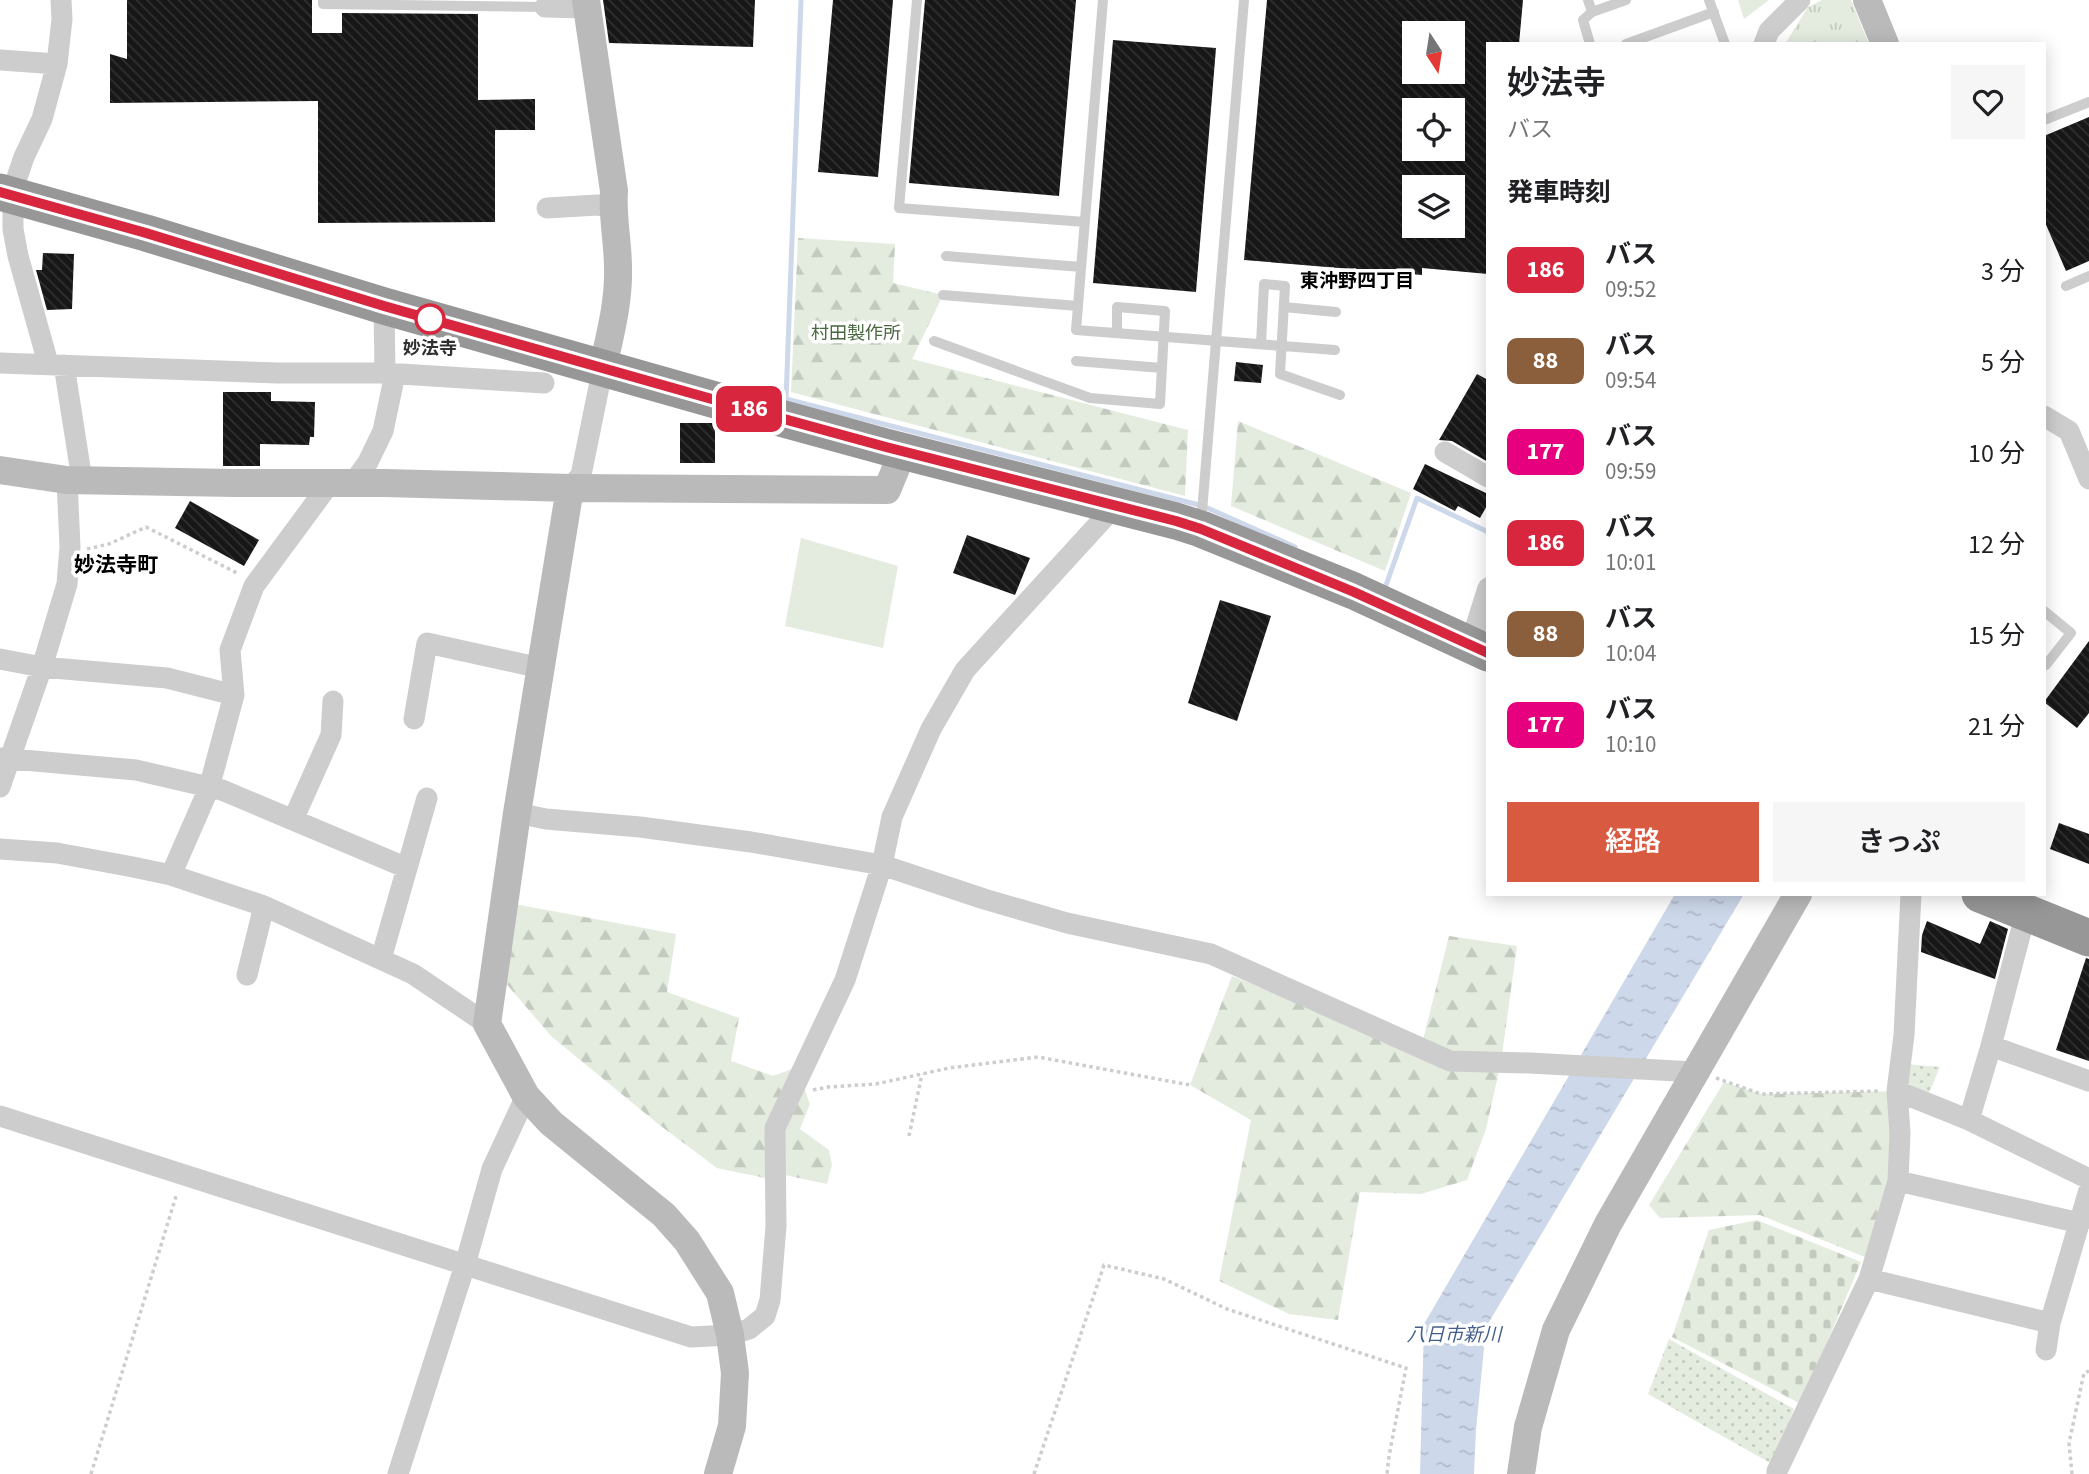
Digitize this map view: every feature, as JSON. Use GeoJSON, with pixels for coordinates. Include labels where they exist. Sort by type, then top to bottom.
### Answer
{"type":"FeatureCollection","features":[{"type":"Feature","properties":{"kind":"highway"},"geometry":{"type":"LineString","coordinates":[[6,194],[146,233],[384,306],[740,407],[1201,529],[1354,592],[1479,649]]}},
{"type":"Feature","properties":{"kind":"highway"},"geometry":{"type":"LineString","coordinates":[[1985,896],[2089,938]]}},
{"type":"Feature","properties":{"kind":"street"},"geometry":{"type":"LineString","coordinates":[[0,787],[5,759],[42,667],[67,584],[70,547],[75,480],[56,364],[18,256],[13,229],[13,206],[6,194],[42,119],[57,64],[62,19],[61,0]]}},
{"type":"Feature","properties":{"kind":"street"},"geometry":{"type":"LineString","coordinates":[[1766,42],[1769,31],[1800,0]]}},
{"type":"Feature","properties":{"kind":"street"},"geometry":{"type":"LineString","coordinates":[[1867,0],[1884,42]]}},
{"type":"Feature","properties":{"kind":"street"},"geometry":{"type":"LineString","coordinates":[[487,1024],[517,813],[570,488],[581,475],[617,299],[614,191],[586,4],[545,7]]}},
{"type":"Feature","properties":{"kind":"street"},"geometry":{"type":"LineString","coordinates":[[0,60],[57,64]]}},
{"type":"Feature","properties":{"kind":"street"},"geometry":{"type":"LineString","coordinates":[[547,208],[597,205],[613,207]]}},
{"type":"Feature","properties":{"kind":"street"},"geometry":{"type":"LineString","coordinates":[[171,875],[209,788],[234,695],[230,650],[256,583],[342,483],[368,462],[383,431],[390,373],[384,306]]}},
{"type":"Feature","properties":{"kind":"street"},"geometry":{"type":"LineString","coordinates":[[0,363],[278,373],[390,373],[544,383]]}},
{"type":"Feature","properties":{"kind":"street"},"geometry":{"type":"LineString","coordinates":[[2046,417],[2069,431],[2089,479]]}},
{"type":"Feature","properties":{"kind":"street"},"geometry":{"type":"LineString","coordinates":[[0,470],[75,480],[887,490],[903,451]]}},
{"type":"Feature","properties":{"kind":"street"},"geometry":{"type":"LineString","coordinates":[[1445,452],[1486,476]]}},
{"type":"Feature","properties":{"kind":"street"},"geometry":{"type":"LineString","coordinates":[[0,1116],[691,1337],[730,1335],[749,1329],[765,1315],[770,1300],[776,1226],[775,1128],[845,980],[882,864],[892,817],[931,729],[965,670],[1104,518],[1100,502]]}},
{"type":"Feature","properties":{"kind":"street"},"geometry":{"type":"LineString","coordinates":[[1479,649],[1486,602]]}},
{"type":"Feature","properties":{"kind":"street"},"geometry":{"type":"LineString","coordinates":[[414,719],[427,643],[541,668]]}},
{"type":"Feature","properties":{"kind":"street"},"geometry":{"type":"LineString","coordinates":[[0,659],[42,667],[167,678],[234,695]]}},
{"type":"Feature","properties":{"kind":"street"},"geometry":{"type":"LineString","coordinates":[[293,820],[331,735],[333,701]]}},
{"type":"Feature","properties":{"kind":"street"},"geometry":{"type":"LineString","coordinates":[[5,759],[136,770],[222,790],[407,868]]}},
{"type":"Feature","properties":{"kind":"street"},"geometry":{"type":"LineString","coordinates":[[381,959],[427,798]]}},
{"type":"Feature","properties":{"kind":"street"},"geometry":{"type":"LineString","coordinates":[[517,813],[546,819],[639,827],[751,842],[882,864],[984,899],[1067,923],[1211,954],[1450,1061],[1695,1072]]}},
{"type":"Feature","properties":{"kind":"street"},"geometry":{"type":"LineString","coordinates":[[0,849],[57,853],[171,875],[264,906],[413,974],[487,1024],[526,1096],[551,1123],[664,1215],[687,1241],[720,1293],[735,1373],[732,1426],[718,1474]]}},
{"type":"Feature","properties":{"kind":"street"},"geometry":{"type":"LineString","coordinates":[[1521,1474],[1528,1427],[1556,1330],[1608,1224],[1797,896]]}},
{"type":"Feature","properties":{"kind":"street"},"geometry":{"type":"LineString","coordinates":[[1777,1474],[1869,1279],[1898,1181],[1900,1133],[1896,1091],[1904,1035],[1911,896]]}},
{"type":"Feature","properties":{"kind":"street"},"geometry":{"type":"LineString","coordinates":[[247,975],[264,906]]}},
{"type":"Feature","properties":{"kind":"street"},"geometry":{"type":"LineString","coordinates":[[1969,1120],[2026,912]]}},
{"type":"Feature","properties":{"kind":"street"},"geometry":{"type":"LineString","coordinates":[[1991,1046],[2089,1081]]}},
{"type":"Feature","properties":{"kind":"street"},"geometry":{"type":"LineString","coordinates":[[1896,1091],[1969,1120],[2089,1180]]}},
{"type":"Feature","properties":{"kind":"street"},"geometry":{"type":"LineString","coordinates":[[398,1474],[465,1265],[492,1170],[526,1096]]}},
{"type":"Feature","properties":{"kind":"street"},"geometry":{"type":"LineString","coordinates":[[1898,1181],[2080,1223]]}},
{"type":"Feature","properties":{"kind":"street"},"geometry":{"type":"LineString","coordinates":[[2046,1350],[2050,1322],[2089,1190]]}},
{"type":"Feature","properties":{"kind":"street"},"geometry":{"type":"LineString","coordinates":[[1869,1279],[2050,1322]]}},
{"type":"Feature","properties":{"kind":"lane"},"geometry":{"type":"LineString","coordinates":[[323,0],[323,4],[545,7]]}},
{"type":"Feature","properties":{"kind":"lane"},"geometry":{"type":"LineString","coordinates":[[918,0],[899,208],[1085,222]]}},
{"type":"Feature","properties":{"kind":"lane"},"geometry":{"type":"LineString","coordinates":[[1103,0],[1076,330],[1335,350]]}},
{"type":"Feature","properties":{"kind":"lane"},"geometry":{"type":"LineString","coordinates":[[1201,529],[1244,0]]}},
{"type":"Feature","properties":{"kind":"lane"},"geometry":{"type":"LineString","coordinates":[[1588,0],[1592,12]]}},
{"type":"Feature","properties":{"kind":"lane"},"geometry":{"type":"LineString","coordinates":[[1590,42],[1583,20],[1592,12],[1626,0]]}},
{"type":"Feature","properties":{"kind":"lane"},"geometry":{"type":"LineString","coordinates":[[1709,0],[1725,42]]}},
{"type":"Feature","properties":{"kind":"lane"},"geometry":{"type":"LineString","coordinates":[[1632,42],[1714,12]]}},
{"type":"Feature","properties":{"kind":"lane"},"geometry":{"type":"LineString","coordinates":[[2046,119],[2089,102]]}},
{"type":"Feature","properties":{"kind":"lane"},"geometry":{"type":"LineString","coordinates":[[946,256],[1081,267]]}},
{"type":"Feature","properties":{"kind":"lane"},"geometry":{"type":"LineString","coordinates":[[2066,286],[2089,276]]}},
{"type":"Feature","properties":{"kind":"lane"},"geometry":{"type":"LineString","coordinates":[[1261,344],[1264,284],[1285,286],[1280,374],[1340,395]]}},
{"type":"Feature","properties":{"kind":"lane"},"geometry":{"type":"LineString","coordinates":[[943,295],[1078,306]]}},
{"type":"Feature","properties":{"kind":"lane"},"geometry":{"type":"LineString","coordinates":[[934,341],[1090,398],[1160,404],[1165,311],[1117,307],[1117,333]]}},
{"type":"Feature","properties":{"kind":"lane"},"geometry":{"type":"LineString","coordinates":[[1284,307],[1336,312]]}},
{"type":"Feature","properties":{"kind":"lane"},"geometry":{"type":"LineString","coordinates":[[1076,361],[1162,368]]}},
{"type":"Feature","properties":{"kind":"lane"},"geometry":{"type":"LineString","coordinates":[[2046,613],[2071,633],[2046,665]]}},
{"type":"Feature","properties":{"kind":"path"},"geometry":{"type":"LineString","coordinates":[[70,547],[84,550],[109,544],[146,527],[256,583]]}},
{"type":"Feature","properties":{"kind":"path"},"geometry":{"type":"LineString","coordinates":[[790,1095],[828,1087],[876,1084],[949,1068],[1038,1057],[1190,1085]]}},
{"type":"Feature","properties":{"kind":"path"},"geometry":{"type":"LineString","coordinates":[[1695,1072],[1761,1094],[1896,1091]]}},
{"type":"Feature","properties":{"kind":"path"},"geometry":{"type":"LineString","coordinates":[[909,1136],[922,1074]]}},
{"type":"Feature","properties":{"kind":"path"},"geometry":{"type":"LineString","coordinates":[[90,1474],[183,1174]]}},
{"type":"Feature","properties":{"kind":"path"},"geometry":{"type":"LineString","coordinates":[[1034,1474],[1104,1265],[1164,1279],[1227,1309],[1406,1368],[1387,1474]]}},
{"type":"Feature","properties":{"kind":"path"},"geometry":{"type":"LineString","coordinates":[[2072,1474],[2069,1443],[2084,1373],[2089,1371]]}},
{"type":"Feature","properties":{"kind":"green space"},"geometry":{"type":"Polygon","coordinates":[[[1738,0],[1769,0],[1744,19],[1738,0]]]}},
{"type":"Feature","properties":{"kind":"green space"},"geometry":{"type":"Polygon","coordinates":[[[1822,0],[1851,0],[1868,42],[1786,42],[1808,7],[1822,0]]]}},
{"type":"Feature","properties":{"kind":"green space","name":"村田製作所"},"geometry":{"type":"Polygon","coordinates":[[[798,238],[895,244],[893,283],[943,295],[912,359],[1188,430],[1185,496],[791,392],[798,238]]]}},
{"type":"Feature","properties":{"kind":"green space"},"geometry":{"type":"Polygon","coordinates":[[[1238,421],[1411,493],[1385,571],[1231,506],[1238,421]]]}},
{"type":"Feature","properties":{"kind":"green space"},"geometry":{"type":"Polygon","coordinates":[[[801,538],[898,566],[883,648],[785,626],[801,538]]]}},
{"type":"Feature","properties":{"kind":"green space"},"geometry":{"type":"Polygon","coordinates":[[[509,903],[676,934],[667,992],[739,1018],[731,1061],[773,1076],[795,1068],[770,1179],[717,1168],[657,1123],[551,1036],[498,974],[509,903]]]}},
{"type":"Feature","properties":{"kind":"green space"},"geometry":{"type":"Polygon","coordinates":[[[1449,936],[1517,946],[1501,1062],[1486,1129],[1467,1180],[1421,1194],[1360,1192],[1338,1320],[1289,1314],[1219,1281],[1251,1120],[1190,1085],[1232,976],[1445,1059],[1422,1044],[1449,936]]]}},
{"type":"Feature","properties":{"kind":"green space"},"geometry":{"type":"Polygon","coordinates":[[[1906,1064],[1940,1067],[1929,1093],[1908,1084],[1906,1064]]]}},
{"type":"Feature","properties":{"kind":"green space"},"geometry":{"type":"Polygon","coordinates":[[[800,1077],[810,1104],[800,1129],[829,1150],[832,1165],[827,1184],[785,1175],[785,1125],[790,1101],[800,1077]]]}},
{"type":"Feature","properties":{"kind":"green space"},"geometry":{"type":"Polygon","coordinates":[[[1724,1082],[1761,1094],[1897,1091],[1900,1133],[1875,1261],[1760,1215],[1660,1218],[1649,1205],[1724,1082]]]}},
{"type":"Feature","properties":{"kind":"green space"},"geometry":{"type":"Polygon","coordinates":[[[1757,1220],[1861,1262],[1801,1404],[1672,1337],[1709,1230],[1757,1220]]]}},
{"type":"Feature","properties":{"kind":"green space"},"geometry":{"type":"Polygon","coordinates":[[[1669,1339],[1794,1409],[1772,1464],[1648,1394],[1669,1339]]]}},
{"type":"Feature","properties":{"kind":"water","name":"八日市新川"},"geometry":{"type":"Polygon","coordinates":[[[1674,896],[1743,896],[1486,1327],[1474,1474],[1420,1474],[1424,1324],[1674,896]]]}},
{"type":"Feature","properties":{"kind":"building"},"geometry":{"type":"Polygon","coordinates":[[[127,0],[312,0],[312,33],[342,33],[342,13],[478,14],[478,100],[535,99],[535,130],[495,130],[495,222],[318,223],[318,101],[110,103],[110,54],[127,59],[127,0]]]}},
{"type":"Feature","properties":{"kind":"building"},"geometry":{"type":"Polygon","coordinates":[[[603,0],[755,0],[753,47],[609,43],[603,0]]]}},
{"type":"Feature","properties":{"kind":"building"},"geometry":{"type":"Polygon","coordinates":[[[833,0],[893,0],[878,177],[818,172],[833,0]]]}},
{"type":"Feature","properties":{"kind":"building"},"geometry":{"type":"Polygon","coordinates":[[[925,0],[1076,0],[1059,196],[909,183],[925,0]]]}},
{"type":"Feature","properties":{"kind":"building"},"geometry":{"type":"Polygon","coordinates":[[[1267,0],[1523,0],[1519,42],[1486,42],[1486,274],[1422,268],[1422,275],[1244,260],[1267,0]]]}},
{"type":"Feature","properties":{"kind":"building"},"geometry":{"type":"Polygon","coordinates":[[[1113,40],[1216,48],[1196,292],[1093,283],[1113,40]]]}},
{"type":"Feature","properties":{"kind":"building"},"geometry":{"type":"Polygon","coordinates":[[[2089,117],[2089,261],[2066,271],[2046,225],[2046,135],[2089,117]]]}},
{"type":"Feature","properties":{"kind":"building"},"geometry":{"type":"Polygon","coordinates":[[[43,253],[74,254],[72,309],[47,310],[36,270],[42,270],[43,253]]]}},
{"type":"Feature","properties":{"kind":"building"},"geometry":{"type":"Polygon","coordinates":[[[1236,362],[1263,365],[1261,383],[1234,381],[1236,362]]]}},
{"type":"Feature","properties":{"kind":"building"},"geometry":{"type":"Polygon","coordinates":[[[1477,374],[1486,379],[1486,461],[1452,441],[1439,440],[1477,374]]]}},
{"type":"Feature","properties":{"kind":"building"},"geometry":{"type":"Polygon","coordinates":[[[223,392],[271,392],[271,401],[315,402],[314,437],[310,437],[309,445],[260,444],[260,466],[223,466],[223,392]]]}},
{"type":"Feature","properties":{"kind":"building"},"geometry":{"type":"Polygon","coordinates":[[[680,423],[715,423],[715,463],[680,463],[680,423]]]}},
{"type":"Feature","properties":{"kind":"building"},"geometry":{"type":"Polygon","coordinates":[[[1425,464],[1486,493],[1486,508],[1480,518],[1458,506],[1455,511],[1413,489],[1425,464]]]}},
{"type":"Feature","properties":{"kind":"building"},"geometry":{"type":"Polygon","coordinates":[[[190,501],[259,540],[244,566],[175,528],[190,501]]]}},
{"type":"Feature","properties":{"kind":"building"},"geometry":{"type":"Polygon","coordinates":[[[967,535],[1030,558],[1015,595],[953,573],[967,535]]]}},
{"type":"Feature","properties":{"kind":"building"},"geometry":{"type":"Polygon","coordinates":[[[1220,600],[1271,616],[1237,721],[1188,703],[1220,600]]]}},
{"type":"Feature","properties":{"kind":"building"},"geometry":{"type":"Polygon","coordinates":[[[2089,641],[2089,713],[2077,728],[2046,704],[2046,699],[2089,641]]]}},
{"type":"Feature","properties":{"kind":"building"},"geometry":{"type":"Polygon","coordinates":[[[2059,823],[2089,834],[2089,864],[2050,849],[2059,823]]]}},
{"type":"Feature","properties":{"kind":"building"},"geometry":{"type":"Polygon","coordinates":[[[1927,921],[1980,944],[1990,921],[2008,929],[1995,979],[1921,952],[1922,935],[1927,921]]]}},
{"type":"Feature","properties":{"kind":"building"},"geometry":{"type":"Polygon","coordinates":[[[2086,958],[2089,959],[2089,1061],[2056,1050],[2086,958]]]}},
{"type":"Feature","properties":{"kind":"waterway"},"geometry":{"type":"LineString","coordinates":[[801,0],[786,399],[1203,506],[1295,547]]}},
{"type":"Feature","properties":{"kind":"waterway"},"geometry":{"type":"LineString","coordinates":[[1384,587],[1417,498],[1486,531]]}},
{"type":"Feature","properties":{"kind":"bus line","name":"186"},"geometry":{"type":"LineString","coordinates":[[0,192],[146,233],[384,306],[740,407],[1176,521],[1354,592],[1486,652]]}},
{"type":"Feature","properties":{"kind":"place","name":"妙法寺"},"geometry":{"type":"Point","coordinates":[430,319]}},
{"type":"Feature","properties":{"kind":"district","name":"東沖野四丁目"},"geometry":{"type":"Point","coordinates":[1357,281]}},
{"type":"Feature","properties":{"kind":"district","name":"妙法寺町"},"geometry":{"type":"Point","coordinates":[116,565]}}]}
